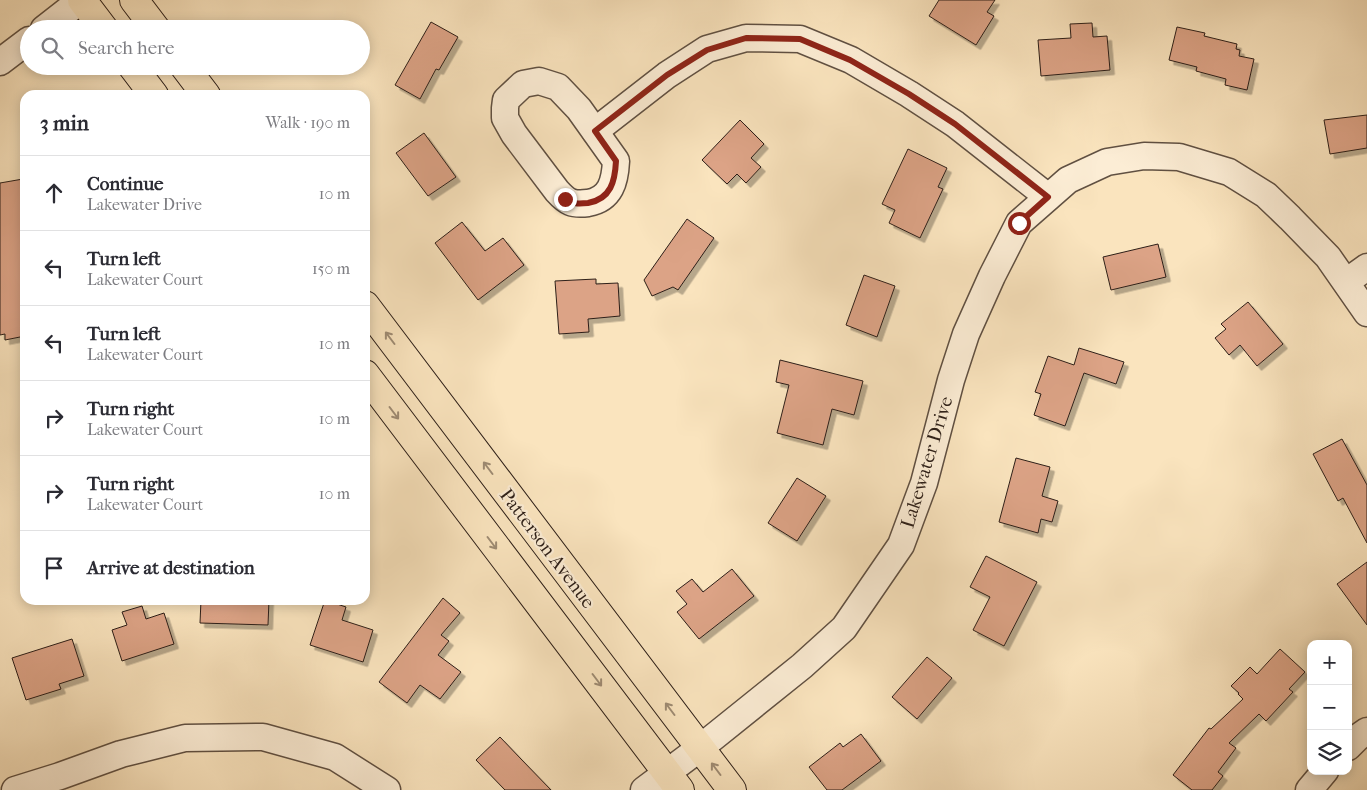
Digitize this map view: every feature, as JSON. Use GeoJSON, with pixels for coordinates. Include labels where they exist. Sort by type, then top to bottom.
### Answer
{"type":"FeatureCollection","features":[{"type":"Feature","properties":{"kind":"main road"},"geometry":{"type":"LineString","coordinates":[[82,0],[97,20]]}},
{"type":"Feature","properties":{"kind":"main road"},"geometry":{"type":"LineString","coordinates":[[134,0],[149,20]]}},
{"type":"Feature","properties":{"kind":"main road"},"geometry":{"type":"LineString","coordinates":[[139,75],[150,90]]}},
{"type":"Feature","properties":{"kind":"main road"},"geometry":{"type":"LineString","coordinates":[[191,75],[202,90]]}},
{"type":"Feature","properties":{"kind":"main road","name":"Patterson Avenue"},"geometry":{"type":"LineString","coordinates":[[370,312],[732,790]]}},
{"type":"Feature","properties":{"kind":"main road"},"geometry":{"type":"LineString","coordinates":[[370,381],[673,781]]}},
{"type":"Feature","properties":{"kind":"street"},"geometry":{"type":"LineString","coordinates":[[56,20],[82,0]]}},
{"type":"Feature","properties":{"kind":"street"},"geometry":{"type":"LineString","coordinates":[[595,131],[667,75],[707,50],[746,38],[800,39],[850,60],[909,94],[955,124],[1048,197]]}},
{"type":"Feature","properties":{"kind":"street"},"geometry":{"type":"LineString","coordinates":[[0,62],[20,47]]}},
{"type":"Feature","properties":{"kind":"street"},"geometry":{"type":"LineString","coordinates":[[539,81],[558,87],[579,108],[595,131],[616,161],[615,177],[610,189],[597,202],[573,204],[557,191],[514,134],[506,118],[506,100],[523,84],[539,81]]}},
{"type":"Feature","properties":{"kind":"street","name":"Lakewater Drive"},"geometry":{"type":"LineString","coordinates":[[644,790],[673,781],[700,748],[802,666],[844,628],[901,545],[924,483],[950,380],[966,334],[992,276],[1019,223],[1068,180],[1107,162],[1144,156],[1179,157],[1229,172],[1266,195],[1328,257],[1367,313]]}},
{"type":"Feature","properties":{"kind":"street"},"geometry":{"type":"LineString","coordinates":[[1346,282],[1367,267]]}},
{"type":"Feature","properties":{"kind":"street"},"geometry":{"type":"LineString","coordinates":[[1352,743],[1367,731]]}},
{"type":"Feature","properties":{"kind":"street"},"geometry":{"type":"LineString","coordinates":[[15,790],[121,754],[185,738],[263,737],[335,757],[387,790]]}},
{"type":"Feature","properties":{"kind":"street"},"geometry":{"type":"LineString","coordinates":[[1309,790],[1322,775]]}},
{"type":"Feature","properties":{"kind":"building"},"geometry":{"type":"Polygon","coordinates":[[[939,0],[995,0],[987,12],[994,16],[976,45],[929,16],[939,0]]]}},
{"type":"Feature","properties":{"kind":"building"},"geometry":{"type":"Polygon","coordinates":[[[431,22],[458,37],[439,70],[436,69],[420,99],[395,85],[431,22]]]}},
{"type":"Feature","properties":{"kind":"building"},"geometry":{"type":"Polygon","coordinates":[[[1092,23],[1093,37],[1107,36],[1110,70],[1041,76],[1038,40],[1071,38],[1070,24],[1092,23]]]}},
{"type":"Feature","properties":{"kind":"building"},"geometry":{"type":"Polygon","coordinates":[[[1177,27],[1205,33],[1204,36],[1237,44],[1236,49],[1240,50],[1239,56],[1254,59],[1247,90],[1225,85],[1226,79],[1196,71],[1197,67],[1169,60],[1177,27]]]}},
{"type":"Feature","properties":{"kind":"building"},"geometry":{"type":"Polygon","coordinates":[[[1367,115],[1367,148],[1330,154],[1324,120],[1367,115]]]}},
{"type":"Feature","properties":{"kind":"building"},"geometry":{"type":"Polygon","coordinates":[[[740,120],[764,144],[751,158],[761,167],[746,183],[737,174],[727,184],[702,160],[740,120]]]}},
{"type":"Feature","properties":{"kind":"building"},"geometry":{"type":"Polygon","coordinates":[[[424,133],[456,177],[428,196],[396,153],[424,133]]]}},
{"type":"Feature","properties":{"kind":"building"},"geometry":{"type":"Polygon","coordinates":[[[908,149],[947,168],[938,187],[943,189],[920,238],[889,223],[895,210],[882,204],[908,149]]]}},
{"type":"Feature","properties":{"kind":"building"},"geometry":{"type":"Polygon","coordinates":[[[20,180],[20,337],[5,340],[5,334],[0,335],[0,183],[20,180]]]}},
{"type":"Feature","properties":{"kind":"building"},"geometry":{"type":"Polygon","coordinates":[[[687,219],[714,238],[678,290],[673,287],[652,296],[644,280],[687,219]]]}},
{"type":"Feature","properties":{"kind":"building"},"geometry":{"type":"Polygon","coordinates":[[[462,222],[485,251],[503,238],[524,265],[478,300],[435,243],[462,222]]]}},
{"type":"Feature","properties":{"kind":"building"},"geometry":{"type":"Polygon","coordinates":[[[1158,244],[1166,277],[1111,290],[1103,257],[1158,244]]]}},
{"type":"Feature","properties":{"kind":"building"},"geometry":{"type":"Polygon","coordinates":[[[864,275],[895,286],[877,337],[846,325],[864,275]]]}},
{"type":"Feature","properties":{"kind":"building"},"geometry":{"type":"Polygon","coordinates":[[[596,279],[596,284],[618,283],[620,316],[588,319],[589,332],[559,334],[555,281],[596,279]]]}},
{"type":"Feature","properties":{"kind":"building"},"geometry":{"type":"Polygon","coordinates":[[[1248,302],[1283,344],[1257,366],[1240,345],[1229,355],[1215,338],[1226,329],[1221,324],[1248,302]]]}},
{"type":"Feature","properties":{"kind":"building"},"geometry":{"type":"Polygon","coordinates":[[[1079,348],[1124,362],[1116,384],[1084,373],[1065,426],[1034,415],[1041,394],[1035,392],[1048,356],[1074,365],[1079,348]]]}},
{"type":"Feature","properties":{"kind":"building"},"geometry":{"type":"Polygon","coordinates":[[[780,360],[863,381],[854,415],[832,409],[823,445],[777,433],[789,385],[776,382],[780,360]]]}},
{"type":"Feature","properties":{"kind":"building"},"geometry":{"type":"Polygon","coordinates":[[[1342,439],[1367,485],[1367,543],[1343,498],[1338,501],[1313,454],[1342,439]]]}},
{"type":"Feature","properties":{"kind":"building"},"geometry":{"type":"Polygon","coordinates":[[[1016,458],[1050,467],[1042,496],[1058,501],[1052,522],[1041,519],[1038,533],[999,522],[1016,458]]]}},
{"type":"Feature","properties":{"kind":"building"},"geometry":{"type":"Polygon","coordinates":[[[797,478],[826,496],[797,541],[768,523],[797,478]]]}},
{"type":"Feature","properties":{"kind":"building"},"geometry":{"type":"Polygon","coordinates":[[[986,556],[1037,582],[1004,646],[973,630],[990,597],[970,587],[986,556]]]}},
{"type":"Feature","properties":{"kind":"building"},"geometry":{"type":"Polygon","coordinates":[[[1367,562],[1367,625],[1337,584],[1367,562]]]}},
{"type":"Feature","properties":{"kind":"building"},"geometry":{"type":"Polygon","coordinates":[[[732,569],[754,596],[699,639],[677,612],[687,604],[676,591],[692,579],[703,592],[732,569]]]}},
{"type":"Feature","properties":{"kind":"building"},"geometry":{"type":"Polygon","coordinates":[[[443,598],[460,613],[441,635],[449,641],[438,655],[461,672],[440,699],[420,685],[407,703],[379,682],[443,598]]]}},
{"type":"Feature","properties":{"kind":"building"},"geometry":{"type":"Polygon","coordinates":[[[201,605],[269,605],[268,625],[200,623],[201,605]]]}},
{"type":"Feature","properties":{"kind":"building"},"geometry":{"type":"Polygon","coordinates":[[[323,605],[346,607],[342,620],[373,630],[363,662],[310,645],[323,605]]]}},
{"type":"Feature","properties":{"kind":"building"},"geometry":{"type":"Polygon","coordinates":[[[142,606],[146,619],[164,613],[174,644],[122,661],[112,630],[127,625],[122,612],[142,606]]]}},
{"type":"Feature","properties":{"kind":"building"},"geometry":{"type":"Polygon","coordinates":[[[72,639],[84,676],[59,684],[61,689],[26,700],[12,658],[72,639]]]}},
{"type":"Feature","properties":{"kind":"building"},"geometry":{"type":"Polygon","coordinates":[[[1280,649],[1305,672],[1289,689],[1293,692],[1266,721],[1259,714],[1229,743],[1236,748],[1218,772],[1223,776],[1212,790],[1192,790],[1173,775],[1209,728],[1211,729],[1243,699],[1231,686],[1250,667],[1257,674],[1280,649]]]}},
{"type":"Feature","properties":{"kind":"building"},"geometry":{"type":"Polygon","coordinates":[[[927,657],[952,678],[917,719],[892,697],[927,657]]]}},
{"type":"Feature","properties":{"kind":"building"},"geometry":{"type":"Polygon","coordinates":[[[861,734],[881,761],[842,790],[827,790],[809,767],[840,743],[843,747],[861,734]]]}},
{"type":"Feature","properties":{"kind":"building"},"geometry":{"type":"Polygon","coordinates":[[[500,737],[551,790],[505,790],[476,760],[500,737]]]}},
{"type":"Feature","properties":{"kind":"route"},"geometry":{"type":"LineString","coordinates":[[565,199],[573,204],[597,202],[610,189],[615,177],[616,161],[595,131],[667,75],[707,50],[746,38],[800,39],[850,60],[909,94],[955,124],[1048,197],[1019,223]]}}]}
